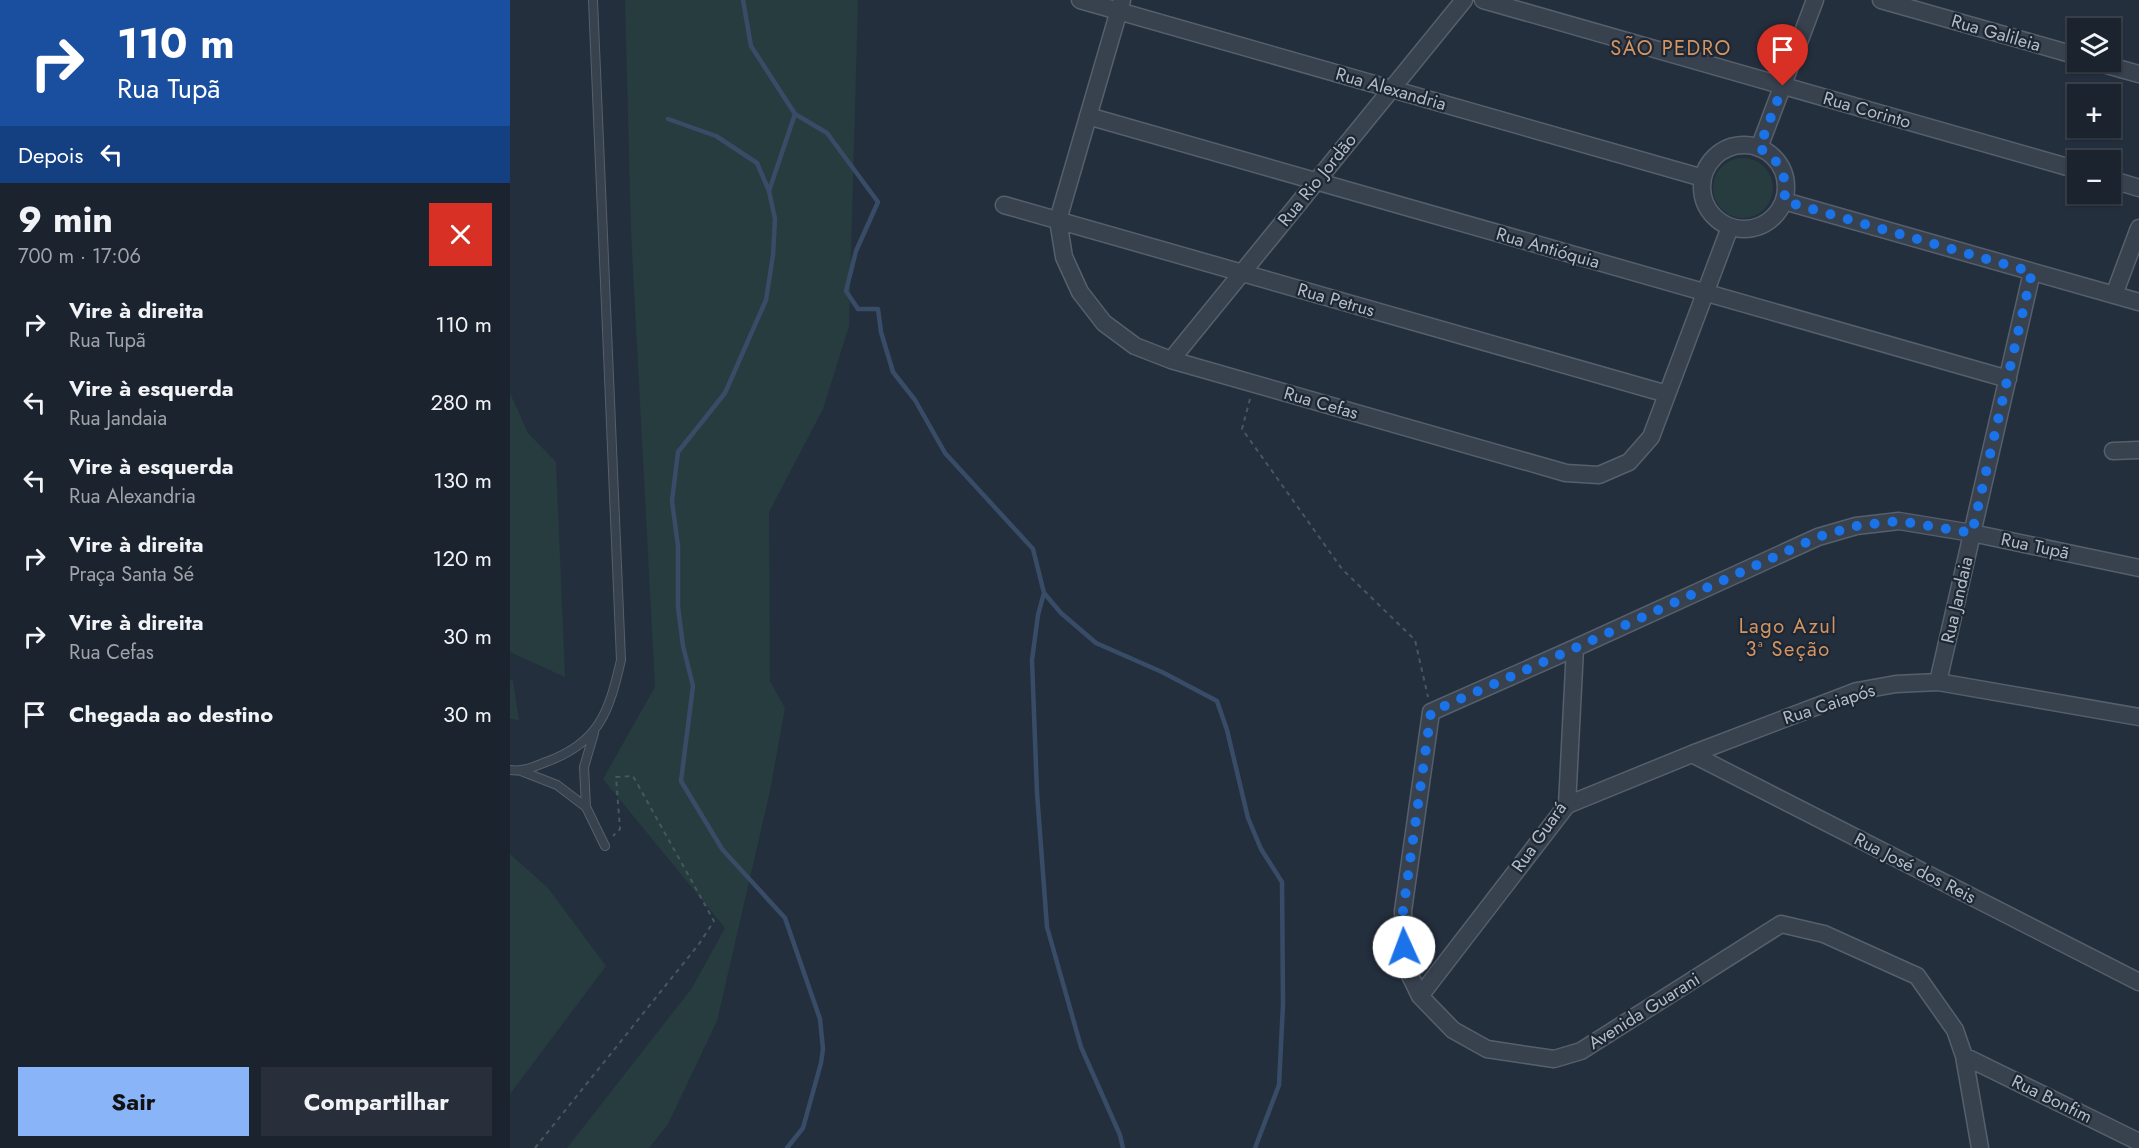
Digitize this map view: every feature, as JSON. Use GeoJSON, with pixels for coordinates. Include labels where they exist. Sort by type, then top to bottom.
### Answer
{"type":"FeatureCollection","features":[{"type":"Feature","properties":{"kind":"street","name":"Rua Alexandria"},"geometry":{"type":"LineString","coordinates":[[1080,0],[1120,6],[1391,89],[1703,178]]}},
{"type":"Feature","properties":{"kind":"street","name":"Rua Rio Jordão"},"geometry":{"type":"LineString","coordinates":[[1171,360],[1464,0]]}},
{"type":"Feature","properties":{"kind":"street","name":"Rua Corinto"},"geometry":{"type":"LineString","coordinates":[[1483,0],[2067,167]]}},
{"type":"Feature","properties":{"kind":"street"},"geometry":{"type":"LineString","coordinates":[[1759,148],[1815,0]]}},
{"type":"Feature","properties":{"kind":"street","name":"Rua Galileia"},"geometry":{"type":"LineString","coordinates":[[1881,0],[2067,53]]}},
{"type":"Feature","properties":{"kind":"street","name":"Rua Cefas"},"geometry":{"type":"LineString","coordinates":[[1120,6],[1058,220],[1064,257],[1080,292],[1104,322],[1135,346],[1171,360],[1566,473],[1599,475],[1629,462],[1651,437],[1730,227]]}},
{"type":"Feature","properties":{"kind":"street"},"geometry":{"type":"LineString","coordinates":[[2121,69],[2139,74]]}},
{"type":"Feature","properties":{"kind":"street","name":"Rua Antióquia"},"geometry":{"type":"LineString","coordinates":[[1088,116],[2008,379]]}},
{"type":"Feature","properties":{"kind":"street"},"geometry":{"type":"LineString","coordinates":[[1745,145],[1759,148],[1770,154],[1785,175],[1784,201],[1778,213],[1768,222],[1756,228],[1743,230],[1730,227],[1710,213],[1704,202],[1703,178],[1713,159],[1731,147],[1745,145]]}},
{"type":"Feature","properties":{"kind":"street"},"geometry":{"type":"LineString","coordinates":[[2121,182],[2139,188]]}},
{"type":"Feature","properties":{"kind":"street"},"geometry":{"type":"LineString","coordinates":[[1784,201],[2139,302]]}},
{"type":"Feature","properties":{"kind":"street","name":"Rua Petrus"},"geometry":{"type":"LineString","coordinates":[[1004,205],[1667,394]]}},
{"type":"Feature","properties":{"kind":"street"},"geometry":{"type":"LineString","coordinates":[[2114,295],[2139,228]]}},
{"type":"Feature","properties":{"kind":"street","name":"Rua Jandaia"},"geometry":{"type":"LineString","coordinates":[[1938,682],[2032,272]]}},
{"type":"Feature","properties":{"kind":"street"},"geometry":{"type":"LineString","coordinates":[[2113,451],[2139,450]]}},
{"type":"Feature","properties":{"kind":"street","name":"Rua Tupã"},"geometry":{"type":"LineString","coordinates":[[1431,712],[1818,537],[1856,526],[1899,521],[1972,533],[2139,568]]}},
{"type":"Feature","properties":{"kind":"street","name":"Rua Guará"},"geometry":{"type":"LineString","coordinates":[[1420,996],[1567,805],[1575,648]]}},
{"type":"Feature","properties":{"kind":"street","name":"Rua Caiapós"},"geometry":{"type":"LineString","coordinates":[[1567,805],[1857,691],[1896,684],[1938,682],[2139,717]]}},
{"type":"Feature","properties":{"kind":"street","name":"Avenida Guarani"},"geometry":{"type":"LineString","coordinates":[[1431,712],[1403,911],[1405,965],[1420,996],[1453,1030],[1487,1049],[1554,1059],[1581,1051],[1781,924],[1824,934],[1917,976],[1955,1030],[1964,1056],[1980,1148]]}},
{"type":"Feature","properties":{"kind":"street","name":"Rua José dos Reis"},"geometry":{"type":"LineString","coordinates":[[1692,754],[2139,982]]}},
{"type":"Feature","properties":{"kind":"street","name":"Rua Bonfim"},"geometry":{"type":"LineString","coordinates":[[1964,1056],[2139,1142]]}},
{"type":"Feature","properties":{"kind":"lane"},"geometry":{"type":"LineString","coordinates":[[593,0],[621,660],[613,697],[594,733],[584,767],[586,807],[605,846]]}},
{"type":"Feature","properties":{"kind":"lane"},"geometry":{"type":"LineString","coordinates":[[521,771],[563,756],[594,733]]}},
{"type":"Feature","properties":{"kind":"lane"},"geometry":{"type":"LineString","coordinates":[[510,770],[521,771],[556,785],[586,807]]}},
{"type":"Feature","properties":{"kind":"path"},"geometry":{"type":"LineString","coordinates":[[1254,384],[1242,429],[1342,569],[1415,640],[1431,712]]}},
{"type":"Feature","properties":{"kind":"path"},"geometry":{"type":"LineString","coordinates":[[535,1148],[699,944],[714,921],[633,776],[616,777],[620,829],[605,846]]}},
{"type":"Feature","properties":{"kind":"green space"},"geometry":{"type":"Polygon","coordinates":[[[625,0],[858,0],[849,326],[823,409],[769,512],[770,681],[785,708],[770,791],[717,1021],[668,1124],[649,1148],[567,1148],[692,988],[725,928],[603,779],[655,687],[631,232],[625,0]]]}},
{"type":"Feature","properties":{"kind":"green space"},"geometry":{"type":"Polygon","coordinates":[[[1743,158],[1760,163],[1768,171],[1773,188],[1768,205],[1760,213],[1743,218],[1726,213],[1718,205],[1713,188],[1718,171],[1726,163],[1743,158]]]}},
{"type":"Feature","properties":{"kind":"green space"},"geometry":{"type":"Polygon","coordinates":[[[510,393],[528,433],[556,462],[565,677],[510,652],[510,393]]]}},
{"type":"Feature","properties":{"kind":"green space"},"geometry":{"type":"Polygon","coordinates":[[[510,680],[513,681],[519,720],[510,719],[510,680]]]}},
{"type":"Feature","properties":{"kind":"green space"},"geometry":{"type":"Polygon","coordinates":[[[510,854],[548,888],[606,966],[510,1094],[510,854]]]}},
{"type":"Feature","properties":{"kind":"waterway"},"geometry":{"type":"LineString","coordinates":[[743,0],[751,46],[795,114],[769,191],[775,219],[773,255],[766,300],[725,393],[678,452],[672,501],[678,546],[678,607],[683,646],[693,686],[681,781],[722,849],[785,918],[820,1019],[823,1049],[821,1063],[803,1128],[787,1148]]}},
{"type":"Feature","properties":{"kind":"waterway"},"geometry":{"type":"LineString","coordinates":[[795,114],[827,133],[878,202],[856,251],[846,291],[858,309],[878,309],[881,332],[893,372],[915,400],[945,453],[1033,549],[1044,593],[1061,613],[1096,643],[1162,672],[1217,701],[1227,730],[1248,818],[1261,849],[1282,882],[1283,1004],[1279,1085],[1255,1148]]}},
{"type":"Feature","properties":{"kind":"waterway"},"geometry":{"type":"LineString","coordinates":[[668,119],[716,136],[757,163],[769,191]]}},
{"type":"Feature","properties":{"kind":"waterway"},"geometry":{"type":"LineString","coordinates":[[1044,593],[1038,615],[1032,660],[1037,793],[1047,927],[1081,1047],[1120,1135],[1123,1148]]}},
{"type":"Feature","properties":{"kind":"district","name":"SÃO PEDRO"},"geometry":{"type":"Point","coordinates":[1671,48]}},
{"type":"Feature","properties":{"kind":"district","name":"Lago Azul 3ª Seção"},"geometry":{"type":"Point","coordinates":[1788,638]}},
{"type":"Feature","properties":{"kind":"route"},"geometry":{"type":"LineString","coordinates":[[1404,947],[1403,911],[1431,712],[1818,537],[1856,526],[1899,521],[1972,533],[2032,272],[1784,201],[1785,175],[1770,154],[1759,148],[1783,86]]}}]}
